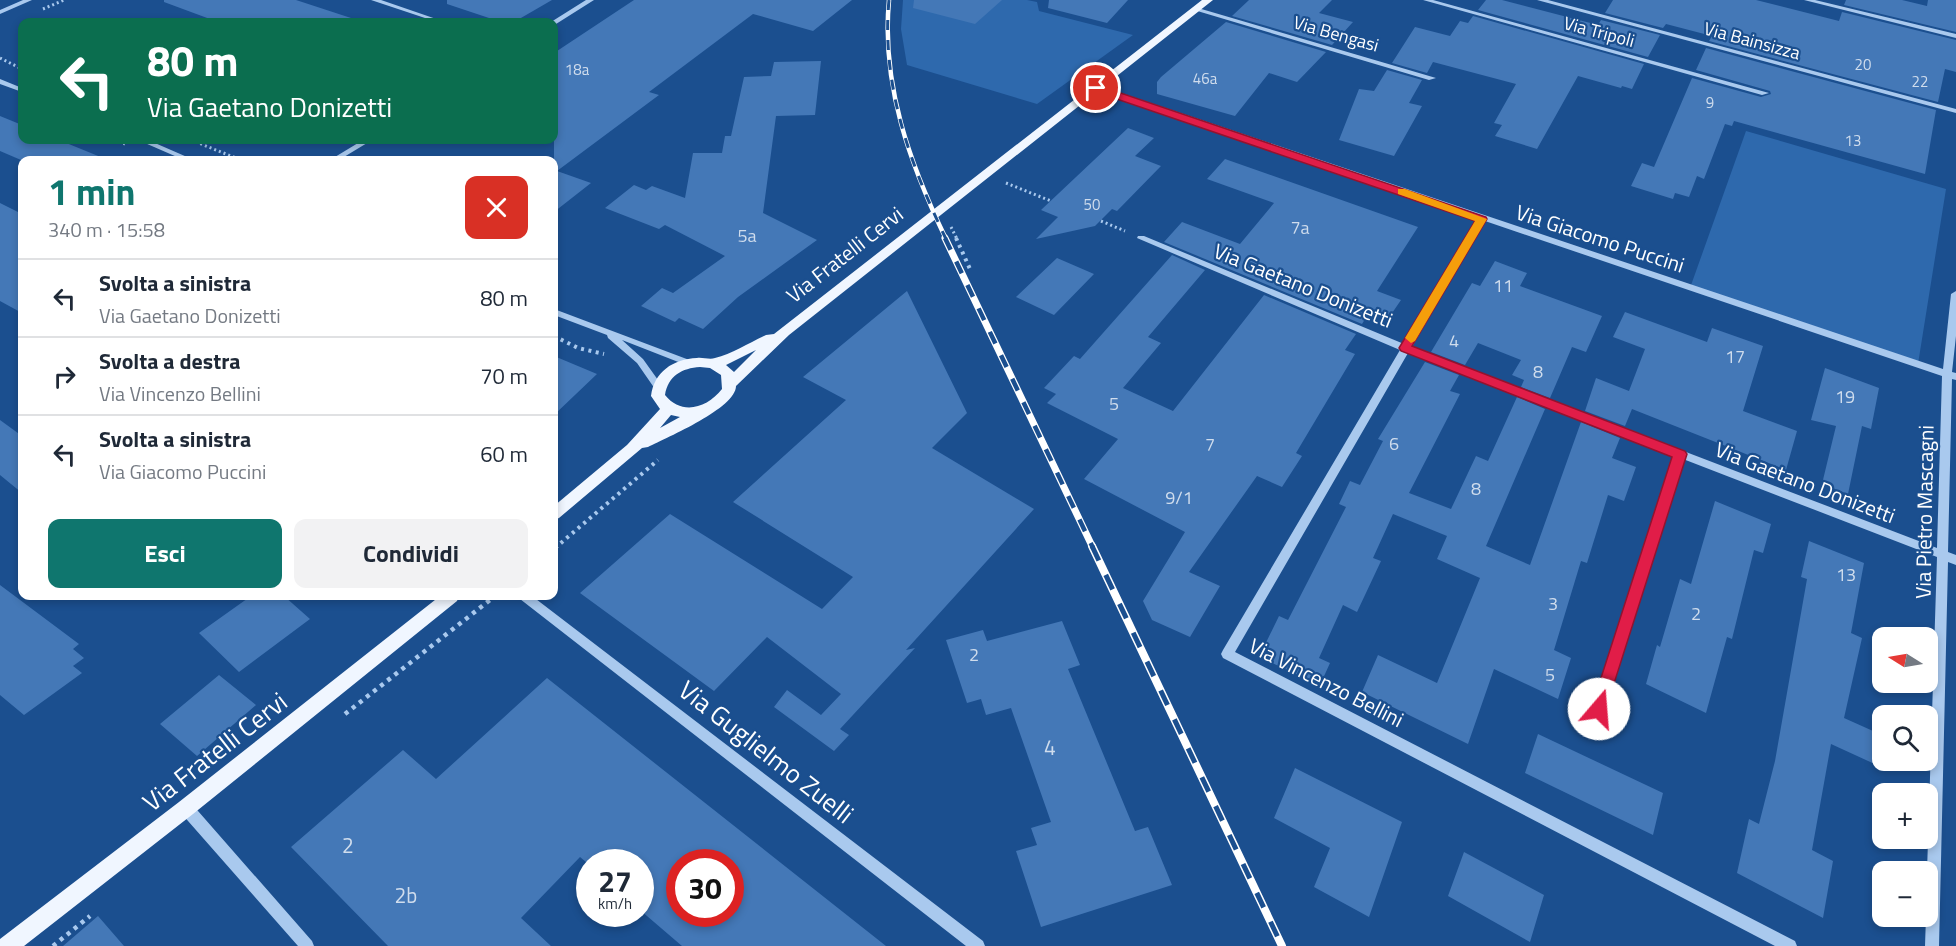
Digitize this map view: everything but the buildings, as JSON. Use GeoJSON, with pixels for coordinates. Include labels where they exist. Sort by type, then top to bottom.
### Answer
{"type":"FeatureCollection","features":[{"type":"Feature","properties":{"kind":"main road","name":"Via Fratelli Cervi"},"geometry":{"type":"LineString","coordinates":[[730,382],[784,332],[1208,0]]}},
{"type":"Feature","properties":{"kind":"main road","name":"Via Fratelli Cervi"},"geometry":{"type":"LineString","coordinates":[[715,364],[784,332]]}},
{"type":"Feature","properties":{"kind":"main road"},"geometry":{"type":"LineString","coordinates":[[632,449],[705,410],[724,398],[730,382],[724,370],[715,364],[689,363],[669,372],[658,387],[658,396],[669,408],[680,412],[705,410]]}},
{"type":"Feature","properties":{"kind":"main road"},"geometry":{"type":"LineString","coordinates":[[558,511],[632,449],[669,408]]}},
{"type":"Feature","properties":{"kind":"main road","name":"Via Fratelli Cervi"},"geometry":{"type":"LineString","coordinates":[[8,946],[186,808],[447,600]]}},
{"type":"Feature","properties":{"kind":"street"},"geometry":{"type":"LineString","coordinates":[[0,12],[29,0]]}},
{"type":"Feature","properties":{"kind":"street"},"geometry":{"type":"LineString","coordinates":[[374,0],[430,18]]}},
{"type":"Feature","properties":{"kind":"street"},"geometry":{"type":"LineString","coordinates":[[558,21],[591,0]]}},
{"type":"Feature","properties":{"kind":"street","name":"Via Tripoli"},"geometry":{"type":"LineString","coordinates":[[1426,0],[1765,93]]}},
{"type":"Feature","properties":{"kind":"street","name":"Via Bainsizza"},"geometry":{"type":"LineString","coordinates":[[1540,0],[1956,111]]}},
{"type":"Feature","properties":{"kind":"street"},"geometry":{"type":"LineString","coordinates":[[1807,0],[1956,36]]}},
{"type":"Feature","properties":{"kind":"street","name":"Via Bengasi"},"geometry":{"type":"LineString","coordinates":[[1196,9],[1432,78]]}},
{"type":"Feature","properties":{"kind":"street"},"geometry":{"type":"LineString","coordinates":[[0,81],[18,88]]}},
{"type":"Feature","properties":{"kind":"street","name":"Via Giacomo Puccini"},"geometry":{"type":"LineString","coordinates":[[1096,88],[1952,376]]}},
{"type":"Feature","properties":{"kind":"street"},"geometry":{"type":"LineString","coordinates":[[152,144],[180,156]]}},
{"type":"Feature","properties":{"kind":"street"},"geometry":{"type":"LineString","coordinates":[[341,156],[361,144]]}},
{"type":"Feature","properties":{"kind":"street","name":"Via Vincenzo Bellini"},"geometry":{"type":"LineString","coordinates":[[1482,219],[1227,654],[1790,946]]}},
{"type":"Feature","properties":{"kind":"street","name":"Via Gaetano Donizetti"},"geometry":{"type":"LineString","coordinates":[[1141,238],[1405,348],[1950,557]]}},
{"type":"Feature","properties":{"kind":"street","name":"Via Pietro Mascagni"},"geometry":{"type":"LineString","coordinates":[[1932,946],[1950,557],[1952,376],[1956,294]]}},
{"type":"Feature","properties":{"kind":"street"},"geometry":{"type":"LineString","coordinates":[[558,314],[656,348],[689,363]]}},
{"type":"Feature","properties":{"kind":"street"},"geometry":{"type":"LineString","coordinates":[[608,333],[640,361],[658,387]]}},
{"type":"Feature","properties":{"kind":"street"},"geometry":{"type":"LineString","coordinates":[[1599,709],[1680,454]]}},
{"type":"Feature","properties":{"kind":"street","name":"Via Guglielmo Zuelli"},"geometry":{"type":"LineString","coordinates":[[529,600],[978,946]]}},
{"type":"Feature","properties":{"kind":"street"},"geometry":{"type":"LineString","coordinates":[[186,808],[307,946]]}},
{"type":"Feature","properties":{"kind":"path"},"geometry":{"type":"LineString","coordinates":[[0,58],[18,67]]}},
{"type":"Feature","properties":{"kind":"path"},"geometry":{"type":"LineString","coordinates":[[201,144],[232,156]]}},
{"type":"Feature","properties":{"kind":"path"},"geometry":{"type":"LineString","coordinates":[[1005,183],[1051,201]]}},
{"type":"Feature","properties":{"kind":"path"},"geometry":{"type":"LineString","coordinates":[[1101,221],[1141,238]]}},
{"type":"Feature","properties":{"kind":"path"},"geometry":{"type":"LineString","coordinates":[[951,227],[970,269]]}},
{"type":"Feature","properties":{"kind":"path"},"geometry":{"type":"LineString","coordinates":[[558,338],[578,348],[608,356]]}},
{"type":"Feature","properties":{"kind":"shaded area"},"geometry":{"type":"Polygon","coordinates":[[[903,0],[1027,0],[1037,2],[1039,11],[1133,35],[1037,104],[907,65],[901,29],[903,0]]]}},
{"type":"Feature","properties":{"kind":"shaded area"},"geometry":{"type":"Polygon","coordinates":[[[1746,131],[1946,189],[1918,364],[1690,288],[1746,131]]]}},
{"type":"Feature","properties":{"kind":"railway"},"geometry":{"type":"LineString","coordinates":[[889,0],[889,63],[901,123],[921,182],[946,239]]}},
{"type":"Feature","properties":{"kind":"railway"},"geometry":{"type":"LineString","coordinates":[[945,238],[1093,548]]}},
{"type":"Feature","properties":{"kind":"railway"},"geometry":{"type":"LineString","coordinates":[[1092,546],[1282,946]]}},
{"type":"Feature","properties":{"kind":"slow traffic"},"geometry":{"type":"LineString","coordinates":[[1402,192],[1482,219],[1411,338]]}},
{"type":"Feature","properties":{"kind":"route"},"geometry":{"type":"LineString","coordinates":[[1096,88],[1482,219],[1405,348],[1680,454],[1599,709]]}}]}
